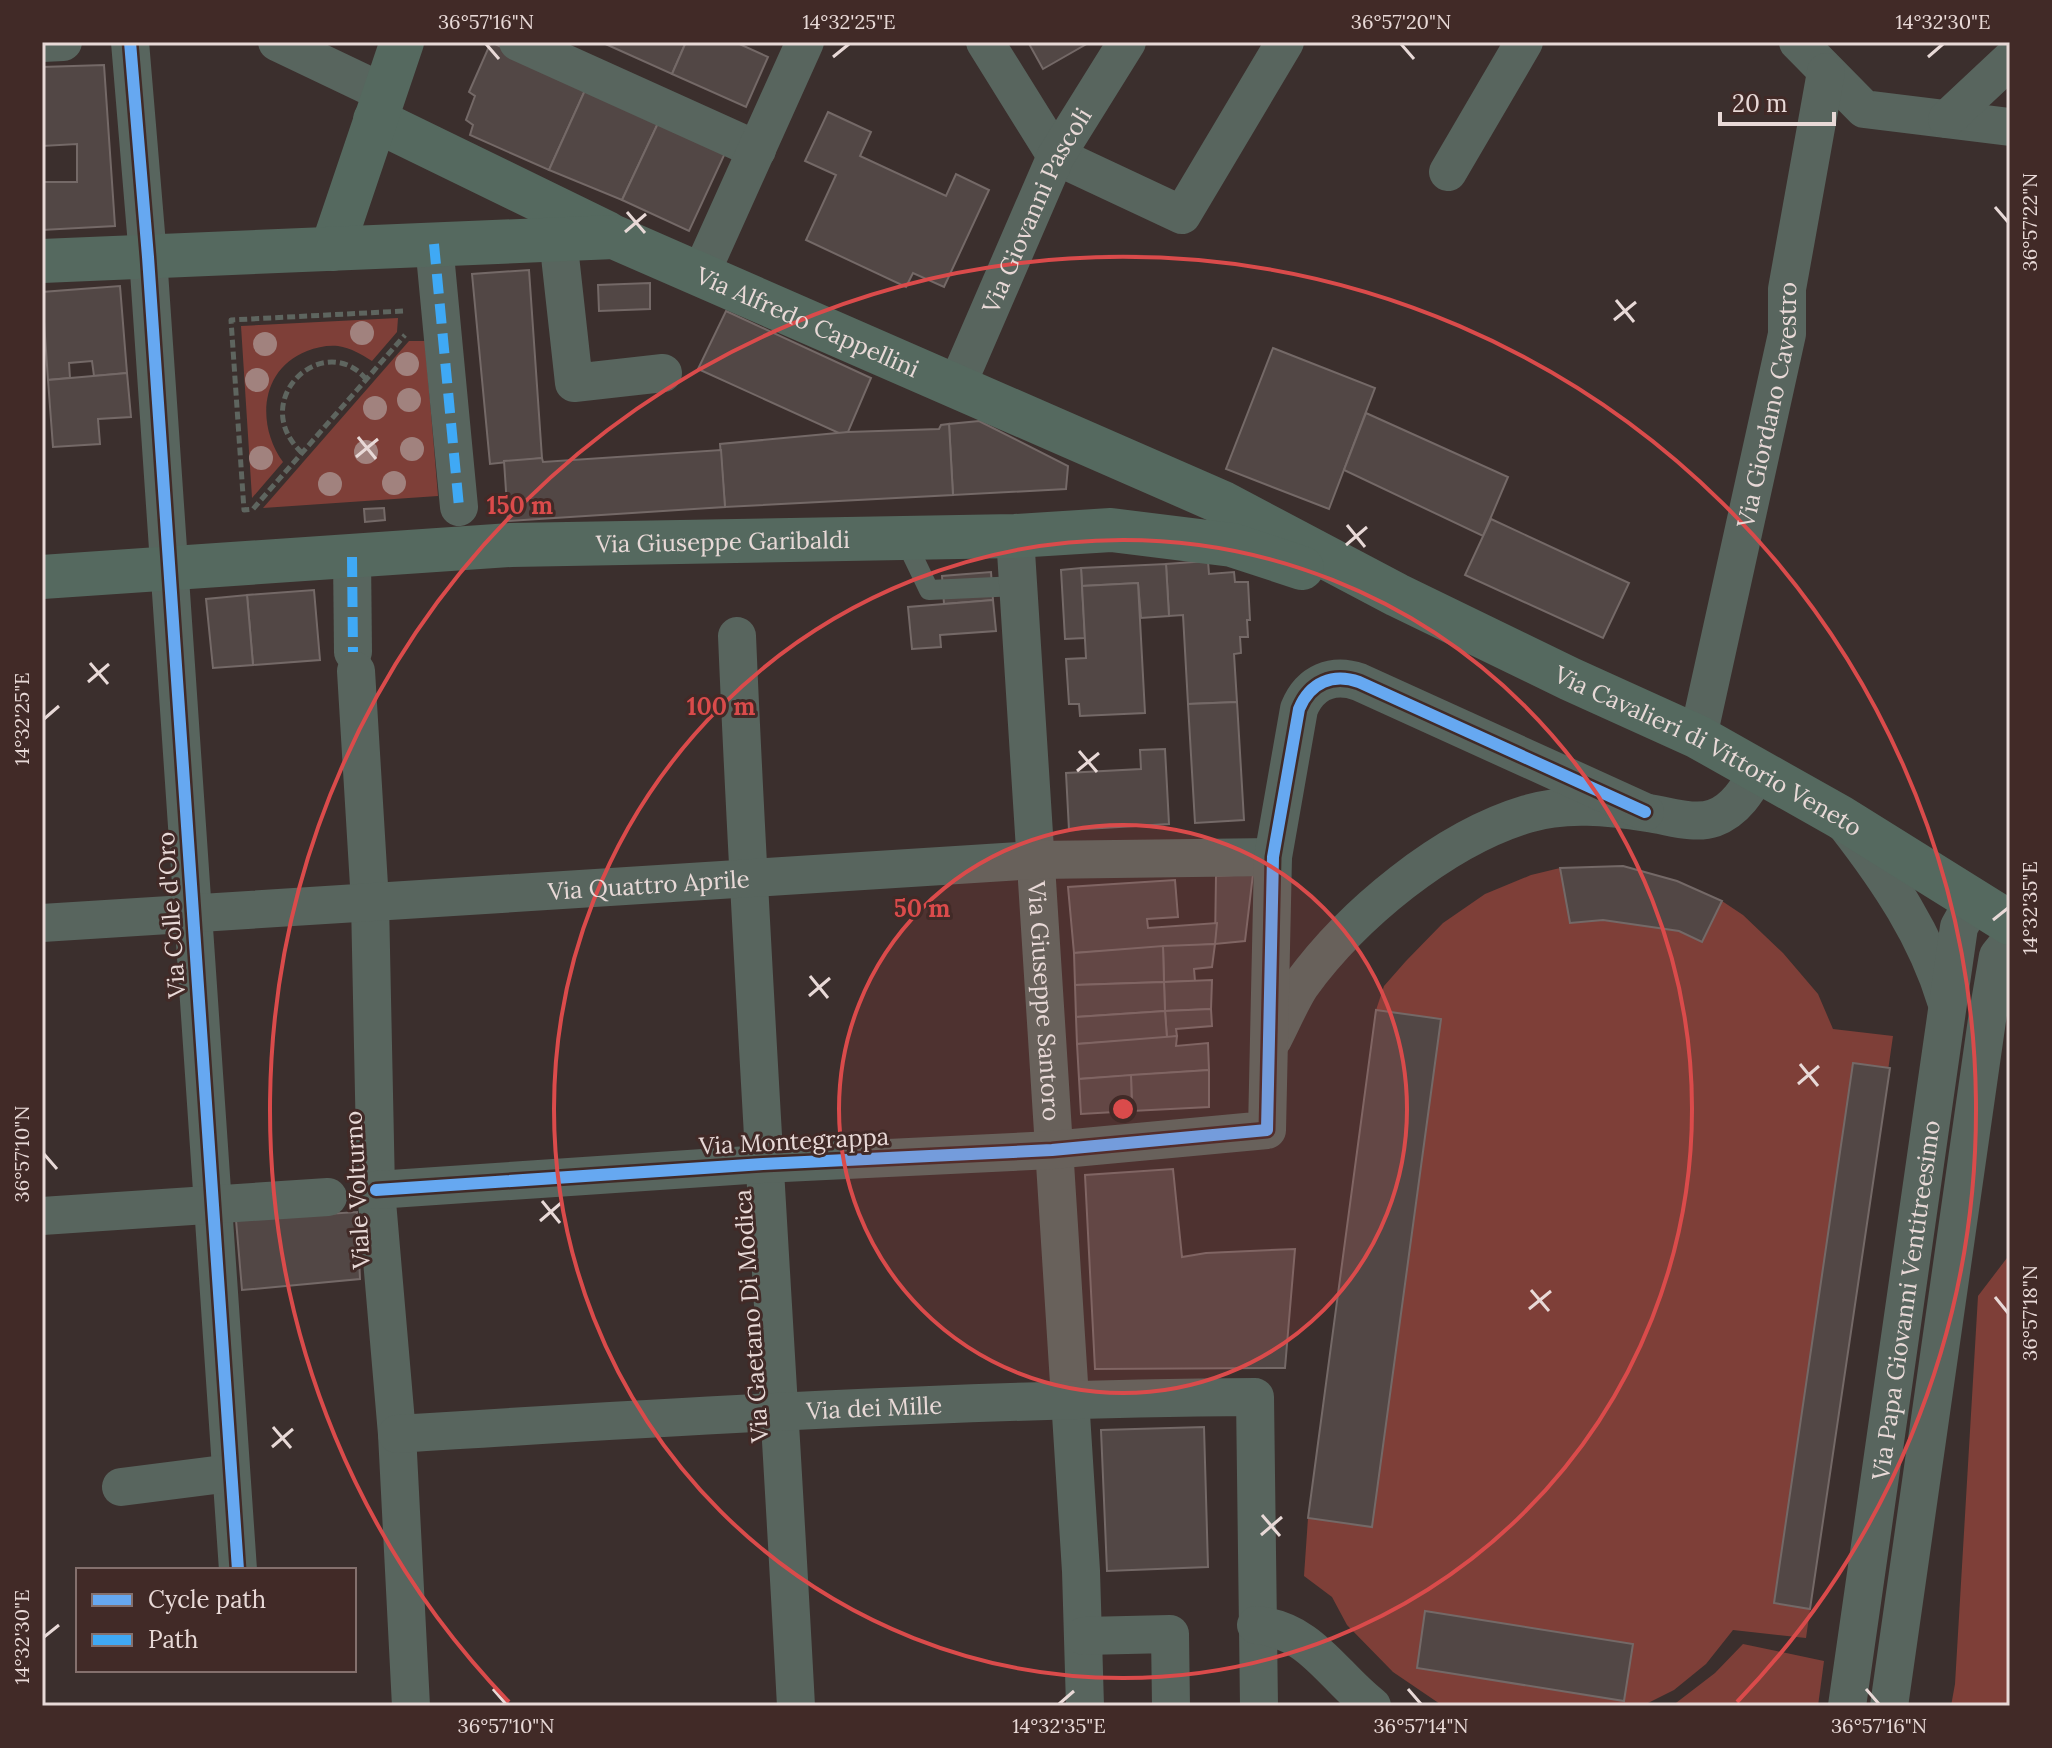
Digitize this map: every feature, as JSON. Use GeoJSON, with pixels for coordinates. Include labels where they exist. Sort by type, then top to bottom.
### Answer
{"type":"FeatureCollection","features":[{"type":"Feature","properties":{"kind":"main road"},"geometry":{"type":"LineString","coordinates":[[332,249],[402,42]]}},
{"type":"Feature","properties":{"kind":"main road"},"geometry":{"type":"LineString","coordinates":[[379,107],[614,237]]}},
{"type":"Feature","properties":{"kind":"main road","name":"Via Alfredo Cappellini"},"geometry":{"type":"LineString","coordinates":[[148,257],[614,237],[1223,503],[1397,595]]}},
{"type":"Feature","properties":{"kind":"main road"},"geometry":{"type":"LineString","coordinates":[[42,261],[148,257]]}},
{"type":"Feature","properties":{"kind":"main road"},"geometry":{"type":"LineString","coordinates":[[1111,530],[1135,465]]}},
{"type":"Feature","properties":{"kind":"main road","name":"Via Giuseppe Garibaldi"},"geometry":{"type":"LineString","coordinates":[[42,577],[511,545],[1015,536],[1111,530],[1232,545],[1397,595]]}},
{"type":"Feature","properties":{"kind":"main road","name":"Via Cavalieri di Vittorio Veneto"},"geometry":{"type":"LineString","coordinates":[[1397,595],[1698,737],[1840,817],[2010,923]]}},
{"type":"Feature","properties":{"kind":"street"},"geometry":{"type":"LineString","coordinates":[[42,43],[63,42]]}},
{"type":"Feature","properties":{"kind":"street","name":"Via Colle d'Oro"},"geometry":{"type":"LineString","coordinates":[[130,42],[148,257],[238,1568]]}},
{"type":"Feature","properties":{"kind":"street"},"geometry":{"type":"LineString","coordinates":[[277,42],[320,52],[379,107]]}},
{"type":"Feature","properties":{"kind":"street"},"geometry":{"type":"LineString","coordinates":[[518,42],[757,150]]}},
{"type":"Feature","properties":{"kind":"street"},"geometry":{"type":"LineString","coordinates":[[985,42],[1056,156],[1182,215],[1285,42]]}},
{"type":"Feature","properties":{"kind":"street"},"geometry":{"type":"LineString","coordinates":[[1448,172],[1524,42]]}},
{"type":"Feature","properties":{"kind":"street"},"geometry":{"type":"LineString","coordinates":[[1798,42],[1864,109],[2010,127]]}},
{"type":"Feature","properties":{"kind":"street","name":"Via Giovanni Pascoli"},"geometry":{"type":"LineString","coordinates":[[957,385],[1056,156],[1116,48]]}},
{"type":"Feature","properties":{"kind":"street"},"geometry":{"type":"LineString","coordinates":[[701,273],[798,57]]}},
{"type":"Feature","properties":{"kind":"street"},"geometry":{"type":"LineString","coordinates":[[1947,119],[2010,60]]}},
{"type":"Feature","properties":{"kind":"street","name":"Via Giordano Cavestro"},"geometry":{"type":"LineString","coordinates":[[1698,737],[1787,334],[1787,289],[1826,72]]}},
{"type":"Feature","properties":{"kind":"street"},"geometry":{"type":"LineString","coordinates":[[558,238],[574,383],[663,373]]}},
{"type":"Feature","properties":{"kind":"street"},"geometry":{"type":"LineString","coordinates":[[452,244],[433,302],[459,507]]}},
{"type":"Feature","properties":{"kind":"street","name":"Via Giuseppe Santoro"},"geometry":{"type":"LineString","coordinates":[[1015,536],[1070,1399],[1084,1636],[1085,1706]]}},
{"type":"Feature","properties":{"kind":"street","name":"Viale Volturno"},"geometry":{"type":"LineString","coordinates":[[352,557],[354,662],[370,902],[376,1190],[397,1434],[411,1706]]}},
{"type":"Feature","properties":{"kind":"street","name":"Via Gaetano Di Modica"},"geometry":{"type":"LineString","coordinates":[[737,636],[747,879],[796,1706]]}},
{"type":"Feature","properties":{"kind":"street"},"geometry":{"type":"LineString","coordinates":[[1270,1045],[1264,857],[1299,709],[1318,684],[1338,678],[1359,682],[1645,812]]}},
{"type":"Feature","properties":{"kind":"street"},"geometry":{"type":"LineString","coordinates":[[1270,1045],[1299,988],[1325,955],[1369,912],[1429,863],[1478,834],[1529,813],[1582,807],[1645,812],[1700,822],[1718,817],[1745,794],[1759,770]]}},
{"type":"Feature","properties":{"kind":"street"},"geometry":{"type":"LineString","coordinates":[[1840,817],[1884,874],[1916,928],[1938,974],[1948,1008]]}},
{"type":"Feature","properties":{"kind":"street","name":"Via Quattro Aprile"},"geometry":{"type":"LineString","coordinates":[[42,923],[1036,860],[1264,857]]}},
{"type":"Feature","properties":{"kind":"street","name":"Via Papa Giovanni Ventitreesimo"},"geometry":{"type":"LineString","coordinates":[[1847,1706],[1959,927],[1974,900]]}},
{"type":"Feature","properties":{"kind":"street","name":"Via Papa Giovanni Ventitreesimo"},"geometry":{"type":"LineString","coordinates":[[1889,1706],[1987,1020],[1998,956],[2010,941]]}},
{"type":"Feature","properties":{"kind":"street"},"geometry":{"type":"LineString","coordinates":[[1987,1020],[2010,985]]}},
{"type":"Feature","properties":{"kind":"street","name":"Via Montegrappa"},"geometry":{"type":"LineString","coordinates":[[376,1190],[763,1164],[1052,1150],[1267,1130],[1270,1045]]}},
{"type":"Feature","properties":{"kind":"street"},"geometry":{"type":"LineString","coordinates":[[42,1216],[328,1197]]}},
{"type":"Feature","properties":{"kind":"street","name":"Via dei Mille"},"geometry":{"type":"LineString","coordinates":[[397,1434],[780,1410],[1070,1399],[1255,1397],[1256,1625]]}},
{"type":"Feature","properties":{"kind":"street"},"geometry":{"type":"LineString","coordinates":[[121,1487],[231,1473]]}},
{"type":"Feature","properties":{"kind":"street"},"geometry":{"type":"LineString","coordinates":[[1259,1706],[1256,1625],[1277,1627],[1305,1642],[1352,1691],[1372,1706]]}},
{"type":"Feature","properties":{"kind":"street"},"geometry":{"type":"LineString","coordinates":[[1084,1636],[1170,1634],[1171,1706]]}},
{"type":"Feature","properties":{"kind":"lane"},"geometry":{"type":"LineString","coordinates":[[904,538],[929,590],[1019,586]]}},
{"type":"Feature","properties":{"kind":"path"},"geometry":{"type":"LineString","coordinates":[[433,302],[253,509],[244,510],[231,320],[433,302]]}},
{"type":"Feature","properties":{"kind":"path"},"geometry":{"type":"LineString","coordinates":[[302,453],[285,433],[281,418],[287,389],[296,376],[321,363],[335,363],[349,366],[366,379]]}},
{"type":"Feature","properties":{"kind":"shaded area"},"geometry":{"type":"Polygon","coordinates":[[[398,318],[397,332],[372,361],[347,348],[326,346],[291,359],[280,371],[267,399],[266,415],[274,447],[283,462],[252,498],[241,326],[398,318]]]}},
{"type":"Feature","properties":{"kind":"shaded area"},"geometry":{"type":"Polygon","coordinates":[[[409,341],[425,341],[438,496],[263,508],[409,341]]]}},
{"type":"Feature","properties":{"kind":"shaded area"},"geometry":{"type":"Polygon","coordinates":[[[1623,866],[1677,881],[1722,901],[1743,915],[1783,953],[1818,994],[1833,1029],[1893,1036],[1806,1638],[1733,1630],[1706,1664],[1674,1690],[1642,1706],[1443,1706],[1393,1672],[1347,1625],[1332,1597],[1304,1576],[1308,1518],[1376,1010],[1384,986],[1406,961],[1443,923],[1485,894],[1531,875],[1560,868],[1623,866]]]}},
{"type":"Feature","properties":{"kind":"shaded area"},"geometry":{"type":"Polygon","coordinates":[[[2010,1254],[2010,1706],[1951,1706],[1955,1684],[1978,1296],[2010,1254]]]}},
{"type":"Feature","properties":{"kind":"shaded area"},"geometry":{"type":"Polygon","coordinates":[[[1743,1644],[1824,1661],[1818,1706],[1672,1706],[1715,1673],[1743,1644]]]}},
{"type":"Feature","properties":{"kind":"building"},"geometry":{"type":"Polygon","coordinates":[[[491,42],[586,88],[549,170],[470,135],[473,125],[466,120],[475,96],[469,92],[491,42]]]}},
{"type":"Feature","properties":{"kind":"building"},"geometry":{"type":"Polygon","coordinates":[[[601,42],[686,42],[672,74],[601,42]]]}},
{"type":"Feature","properties":{"kind":"building"},"geometry":{"type":"Polygon","coordinates":[[[686,42],[735,42],[768,57],[746,107],[672,74],[686,42]]]}},
{"type":"Feature","properties":{"kind":"building"},"geometry":{"type":"Polygon","coordinates":[[[1028,42],[1090,42],[1043,69],[1028,42]]]}},
{"type":"Feature","properties":{"kind":"building"},"geometry":{"type":"Polygon","coordinates":[[[104,65],[115,226],[42,230],[42,182],[77,182],[77,144],[42,146],[42,67],[104,65]]]}},
{"type":"Feature","properties":{"kind":"building"},"geometry":{"type":"Polygon","coordinates":[[[586,88],[659,121],[622,200],[549,170],[586,88]]]}},
{"type":"Feature","properties":{"kind":"building"},"geometry":{"type":"Polygon","coordinates":[[[828,112],[871,132],[860,156],[946,196],[956,174],[989,190],[944,287],[913,273],[906,287],[806,240],[836,175],[805,161],[828,112]]]}},
{"type":"Feature","properties":{"kind":"building"},"geometry":{"type":"Polygon","coordinates":[[[659,121],[726,151],[689,231],[622,200],[659,121]]]}},
{"type":"Feature","properties":{"kind":"building"},"geometry":{"type":"Polygon","coordinates":[[[529,270],[542,458],[490,464],[472,274],[529,270]]]}},
{"type":"Feature","properties":{"kind":"building"},"geometry":{"type":"Polygon","coordinates":[[[650,283],[650,309],[599,311],[598,285],[650,283]]]}},
{"type":"Feature","properties":{"kind":"building"},"geometry":{"type":"Polygon","coordinates":[[[120,286],[127,373],[94,376],[92,361],[69,363],[70,378],[48,380],[42,292],[120,286]]]}},
{"type":"Feature","properties":{"kind":"building"},"geometry":{"type":"Polygon","coordinates":[[[726,311],[871,378],[848,432],[841,434],[698,369],[726,311]]]}},
{"type":"Feature","properties":{"kind":"building"},"geometry":{"type":"Polygon","coordinates":[[[1273,348],[1375,388],[1329,509],[1226,469],[1273,348]]]}},
{"type":"Feature","properties":{"kind":"building"},"geometry":{"type":"Polygon","coordinates":[[[127,373],[131,417],[98,419],[100,444],[53,447],[48,380],[127,373]]]}},
{"type":"Feature","properties":{"kind":"building"},"geometry":{"type":"Polygon","coordinates":[[[1366,413],[1508,477],[1483,536],[1344,470],[1366,413]]]}},
{"type":"Feature","properties":{"kind":"building"},"geometry":{"type":"Polygon","coordinates":[[[979,421],[1068,466],[1066,489],[953,495],[949,424],[979,421]]]}},
{"type":"Feature","properties":{"kind":"building"},"geometry":{"type":"Polygon","coordinates":[[[949,424],[953,495],[725,507],[720,444],[848,432],[939,429],[941,425],[949,424]]]}},
{"type":"Feature","properties":{"kind":"building"},"geometry":{"type":"Polygon","coordinates":[[[721,450],[725,507],[508,521],[504,461],[542,458],[543,462],[721,450]]]}},
{"type":"Feature","properties":{"kind":"building"},"geometry":{"type":"Polygon","coordinates":[[[384,508],[385,520],[365,522],[364,509],[384,508]]]}},
{"type":"Feature","properties":{"kind":"building"},"geometry":{"type":"Polygon","coordinates":[[[1491,519],[1629,583],[1603,638],[1465,575],[1491,519]]]}},
{"type":"Feature","properties":{"kind":"building"},"geometry":{"type":"Polygon","coordinates":[[[1208,561],[1209,574],[1234,572],[1235,582],[1248,582],[1248,637],[1240,637],[1241,653],[1234,654],[1237,702],[1188,704],[1183,615],[1169,616],[1166,564],[1208,561]]]}},
{"type":"Feature","properties":{"kind":"building"},"geometry":{"type":"Polygon","coordinates":[[[1166,564],[1169,616],[1141,618],[1138,583],[1082,586],[1081,568],[1166,564]]]}},
{"type":"Feature","properties":{"kind":"building"},"geometry":{"type":"Polygon","coordinates":[[[1081,568],[1085,638],[1065,639],[1061,570],[1081,568]]]}},
{"type":"Feature","properties":{"kind":"building"},"geometry":{"type":"Polygon","coordinates":[[[991,572],[993,600],[944,604],[942,576],[991,572]]]}},
{"type":"Feature","properties":{"kind":"building"},"geometry":{"type":"Polygon","coordinates":[[[1138,583],[1145,713],[1080,716],[1079,704],[1069,704],[1066,659],[1086,658],[1082,586],[1138,583]]]}},
{"type":"Feature","properties":{"kind":"building"},"geometry":{"type":"Polygon","coordinates":[[[314,590],[320,660],[253,665],[247,595],[314,590]]]}},
{"type":"Feature","properties":{"kind":"building"},"geometry":{"type":"Polygon","coordinates":[[[247,595],[253,665],[213,668],[206,599],[247,595]]]}},
{"type":"Feature","properties":{"kind":"building"},"geometry":{"type":"Polygon","coordinates":[[[993,600],[996,631],[940,635],[941,647],[912,649],[908,607],[993,600]]]}},
{"type":"Feature","properties":{"kind":"building"},"geometry":{"type":"Polygon","coordinates":[[[1237,702],[1244,820],[1195,823],[1188,704],[1237,702]]]}},
{"type":"Feature","properties":{"kind":"building"},"geometry":{"type":"Polygon","coordinates":[[[1165,749],[1169,824],[1069,830],[1066,773],[1141,769],[1140,750],[1165,749]]]}},
{"type":"Feature","properties":{"kind":"building"},"geometry":{"type":"Polygon","coordinates":[[[1623,866],[1677,881],[1722,901],[1702,942],[1679,931],[1603,920],[1570,923],[1560,868],[1623,866]]]}},
{"type":"Feature","properties":{"kind":"building"},"geometry":{"type":"Polygon","coordinates":[[[1253,874],[1245,941],[1215,944],[1216,876],[1253,874]]]}},
{"type":"Feature","properties":{"kind":"building"},"geometry":{"type":"Polygon","coordinates":[[[1175,880],[1178,917],[1147,919],[1148,928],[1217,923],[1215,944],[1074,953],[1068,887],[1175,880]]]}},
{"type":"Feature","properties":{"kind":"building"},"geometry":{"type":"Polygon","coordinates":[[[1215,944],[1212,967],[1194,969],[1195,981],[1164,982],[1163,946],[1215,944]]]}},
{"type":"Feature","properties":{"kind":"building"},"geometry":{"type":"Polygon","coordinates":[[[1163,946],[1164,982],[1075,985],[1074,953],[1163,946]]]}},
{"type":"Feature","properties":{"kind":"building"},"geometry":{"type":"Polygon","coordinates":[[[1212,980],[1211,1009],[1165,1011],[1164,982],[1212,980]]]}},
{"type":"Feature","properties":{"kind":"building"},"geometry":{"type":"Polygon","coordinates":[[[1164,982],[1165,1011],[1076,1017],[1075,985],[1164,982]]]}},
{"type":"Feature","properties":{"kind":"building"},"geometry":{"type":"Polygon","coordinates":[[[1211,1009],[1212,1026],[1176,1029],[1177,1036],[1167,1038],[1165,1011],[1211,1009]]]}},
{"type":"Feature","properties":{"kind":"building"},"geometry":{"type":"Polygon","coordinates":[[[1376,1010],[1441,1019],[1372,1527],[1308,1518],[1376,1010]]]}},
{"type":"Feature","properties":{"kind":"building"},"geometry":{"type":"Polygon","coordinates":[[[1165,1011],[1167,1038],[1077,1044],[1076,1017],[1165,1011]]]}},
{"type":"Feature","properties":{"kind":"building"},"geometry":{"type":"Polygon","coordinates":[[[1177,1036],[1176,1046],[1208,1043],[1209,1070],[1079,1079],[1077,1044],[1177,1036]]]}},
{"type":"Feature","properties":{"kind":"building"},"geometry":{"type":"Polygon","coordinates":[[[1853,1063],[1890,1068],[1810,1609],[1774,1603],[1853,1063]]]}},
{"type":"Feature","properties":{"kind":"building"},"geometry":{"type":"Polygon","coordinates":[[[1209,1070],[1209,1107],[1132,1111],[1131,1075],[1209,1070]]]}},
{"type":"Feature","properties":{"kind":"building"},"geometry":{"type":"Polygon","coordinates":[[[1131,1075],[1132,1111],[1081,1114],[1079,1079],[1131,1075]]]}},
{"type":"Feature","properties":{"kind":"building"},"geometry":{"type":"Polygon","coordinates":[[[1173,1169],[1182,1257],[1295,1249],[1285,1368],[1095,1369],[1085,1175],[1173,1169]]]}},
{"type":"Feature","properties":{"kind":"building"},"geometry":{"type":"Polygon","coordinates":[[[357,1212],[360,1279],[242,1290],[236,1220],[357,1212]]]}},
{"type":"Feature","properties":{"kind":"building"},"geometry":{"type":"Polygon","coordinates":[[[1204,1427],[1208,1567],[1107,1571],[1101,1430],[1204,1427]]]}},
{"type":"Feature","properties":{"kind":"building"},"geometry":{"type":"Polygon","coordinates":[[[1425,1611],[1633,1644],[1624,1701],[1417,1668],[1425,1611]]]}},
{"type":"Feature","properties":{"kind":"marked path"},"geometry":{"type":"LineString","coordinates":[[434,244],[459,507]]}},
{"type":"Feature","properties":{"kind":"marked path"},"geometry":{"type":"LineString","coordinates":[[352,557],[353,652]]}},
{"type":"Feature","properties":{"kind":"cycle path"},"geometry":{"type":"LineString","coordinates":[[130,42],[148,257],[238,1568]]}},
{"type":"Feature","properties":{"kind":"cycle path"},"geometry":{"type":"LineString","coordinates":[[376,1190],[763,1164],[1052,1150],[1267,1130],[1273,857],[1299,709],[1309,692],[1331,679],[1359,682],[1645,812]]}}]}
